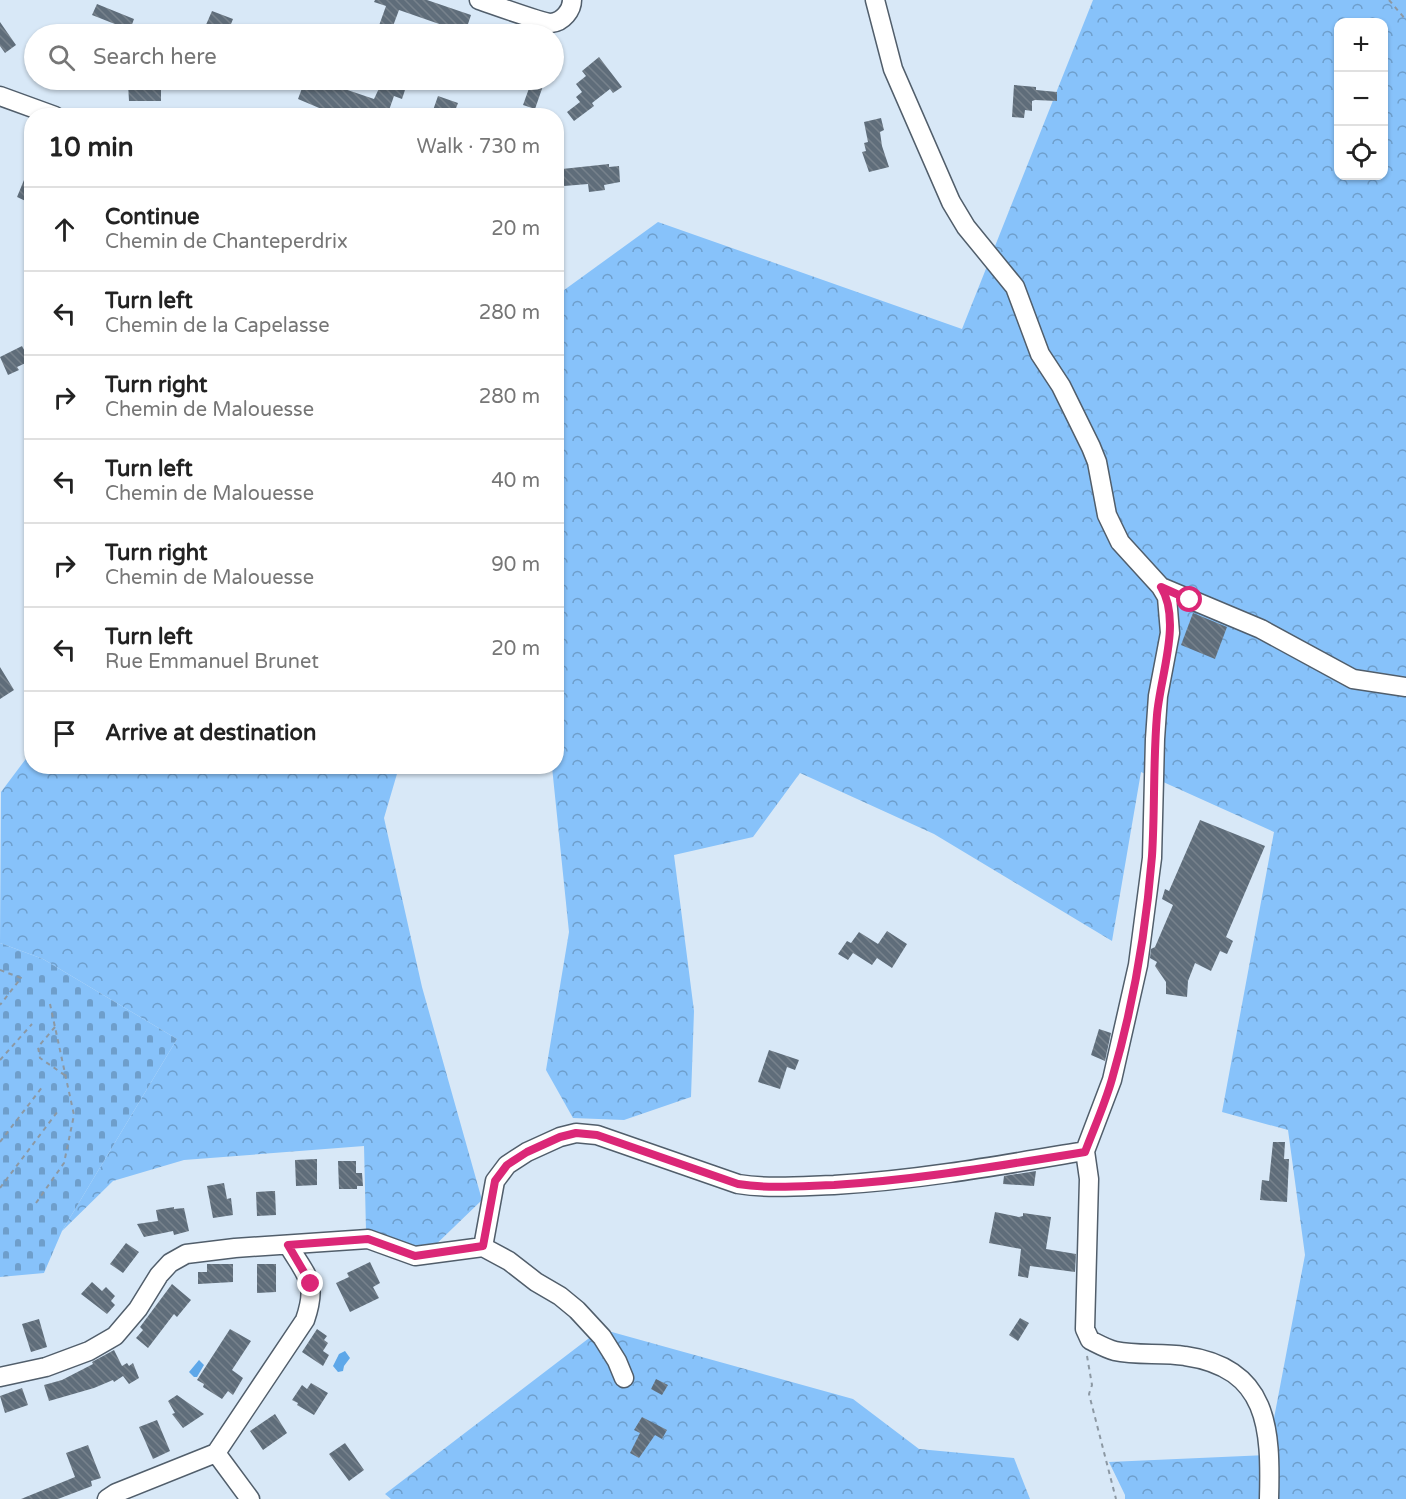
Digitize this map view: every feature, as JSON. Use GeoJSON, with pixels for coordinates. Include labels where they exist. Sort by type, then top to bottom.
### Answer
{"type":"FeatureCollection","features":[{"type":"Feature","properties":{"kind":"street"},"geometry":{"type":"LineString","coordinates":[[478,0],[551,23],[563,18],[572,7],[572,0]]}},
{"type":"Feature","properties":{"kind":"street"},"geometry":{"type":"LineString","coordinates":[[875,0],[893,69],[951,202],[966,227],[1015,287],[1040,354],[1060,386],[1092,447],[1107,515],[1120,542],[1161,587],[1167,597],[1170,633],[1158,696],[1152,858],[1138,965],[1112,1080],[1085,1152],[1089,1179],[1085,1329],[1090,1340],[1115,1351],[1185,1356],[1210,1362],[1236,1373],[1256,1395],[1264,1420],[1270,1458],[1269,1499]]}},
{"type":"Feature","properties":{"kind":"street"},"geometry":{"type":"LineString","coordinates":[[0,96],[33,108]]}},
{"type":"Feature","properties":{"kind":"street"},"geometry":{"type":"LineString","coordinates":[[1161,587],[1261,629],[1353,679],[1406,687]]}},
{"type":"Feature","properties":{"kind":"street"},"geometry":{"type":"LineString","coordinates":[[483,1246],[495,1181],[507,1165],[527,1152],[560,1137],[576,1133],[597,1135],[738,1184],[760,1187],[865,1183],[952,1173],[1085,1152]]}},
{"type":"Feature","properties":{"kind":"street"},"geometry":{"type":"LineString","coordinates":[[0,1377],[46,1367],[89,1352],[114,1336],[138,1309],[159,1275],[170,1263],[186,1254],[203,1250],[368,1239],[415,1256],[483,1246],[509,1261],[577,1310],[602,1337],[617,1361],[624,1378]]}},
{"type":"Feature","properties":{"kind":"street"},"geometry":{"type":"LineString","coordinates":[[107,1499],[116,1493],[216,1453],[284,1353],[304,1320],[312,1299],[311,1284],[288,1245]]}},
{"type":"Feature","properties":{"kind":"street"},"geometry":{"type":"LineString","coordinates":[[216,1453],[250,1499]]}},
{"type":"Feature","properties":{"kind":"path"},"geometry":{"type":"LineString","coordinates":[[1389,0],[1406,20]]}},
{"type":"Feature","properties":{"kind":"path"},"geometry":{"type":"LineString","coordinates":[[0,970],[21,978],[0,1005]]}},
{"type":"Feature","properties":{"kind":"path"},"geometry":{"type":"LineString","coordinates":[[36,1203],[64,1163],[74,1115],[50,1004]]}},
{"type":"Feature","properties":{"kind":"path"},"geometry":{"type":"LineString","coordinates":[[0,1060],[32,1024]]}},
{"type":"Feature","properties":{"kind":"path"},"geometry":{"type":"LineString","coordinates":[[55,1026],[38,1047],[40,1058],[66,1076]]}},
{"type":"Feature","properties":{"kind":"path"},"geometry":{"type":"LineString","coordinates":[[0,1142],[43,1086]]}},
{"type":"Feature","properties":{"kind":"path"},"geometry":{"type":"LineString","coordinates":[[0,1188],[58,1111]]}},
{"type":"Feature","properties":{"kind":"path"},"geometry":{"type":"LineString","coordinates":[[1085,1329],[1086,1352],[1092,1385],[1089,1394],[1116,1499]]}},
{"type":"Feature","properties":{"kind":"green space"},"geometry":{"type":"Polygon","coordinates":[[[1093,0],[1406,0],[1406,1499],[1125,1499],[1109,1462],[1267,1455],[1305,1255],[1288,1130],[1222,1112],[1274,832],[1141,772],[1112,941],[934,834],[800,773],[753,837],[674,855],[694,1011],[691,1097],[624,1120],[573,1118],[546,1070],[569,932],[553,774],[564,774],[564,290],[658,222],[962,329],[1093,0]]]}},
{"type":"Feature","properties":{"kind":"green space"},"geometry":{"type":"Polygon","coordinates":[[[24,761],[24,774],[397,774],[384,818],[422,987],[482,1200],[426,1254],[366,1231],[364,1146],[184,1160],[113,1181],[62,1231],[177,1039],[43,959],[0,943],[1,792],[24,761]]]}},
{"type":"Feature","properties":{"kind":"green space"},"geometry":{"type":"Polygon","coordinates":[[[0,943],[43,959],[177,1039],[62,1231],[44,1273],[0,1277],[0,943]]]}},
{"type":"Feature","properties":{"kind":"green space"},"geometry":{"type":"Polygon","coordinates":[[[601,1329],[853,1399],[919,1449],[1014,1458],[1030,1499],[391,1499],[385,1494],[601,1329]]]}},
{"type":"Feature","properties":{"kind":"shaded area"},"geometry":{"type":"Polygon","coordinates":[[[345,1351],[350,1358],[343,1371],[338,1372],[333,1366],[339,1354],[345,1351]]]}},
{"type":"Feature","properties":{"kind":"shaded area"},"geometry":{"type":"Polygon","coordinates":[[[199,1360],[204,1365],[197,1377],[194,1377],[189,1372],[199,1360]]]}},
{"type":"Feature","properties":{"kind":"building"},"geometry":{"type":"Polygon","coordinates":[[[375,0],[427,0],[471,15],[468,24],[439,24],[399,10],[394,24],[380,24],[386,6],[374,2],[375,0]]]}},
{"type":"Feature","properties":{"kind":"building"},"geometry":{"type":"Polygon","coordinates":[[[97,4],[134,19],[132,24],[115,24],[92,15],[97,4]]]}},
{"type":"Feature","properties":{"kind":"building"},"geometry":{"type":"Polygon","coordinates":[[[212,11],[233,19],[231,24],[206,24],[212,11]]]}},
{"type":"Feature","properties":{"kind":"building"},"geometry":{"type":"Polygon","coordinates":[[[0,22],[16,45],[5,53],[0,46],[0,22]]]}},
{"type":"Feature","properties":{"kind":"building"},"geometry":{"type":"Polygon","coordinates":[[[599,57],[622,87],[613,93],[610,89],[592,103],[594,106],[574,121],[567,112],[580,102],[576,97],[582,92],[576,84],[586,76],[582,71],[599,57]]]}},
{"type":"Feature","properties":{"kind":"building"},"geometry":{"type":"Polygon","coordinates":[[[1014,85],[1057,92],[1057,101],[1032,101],[1032,111],[1025,110],[1024,118],[1012,117],[1014,85]]]}},
{"type":"Feature","properties":{"kind":"building"},"geometry":{"type":"Polygon","coordinates":[[[128,90],[161,90],[161,101],[129,101],[128,90]]]}},
{"type":"Feature","properties":{"kind":"building"},"geometry":{"type":"Polygon","coordinates":[[[301,90],[347,90],[374,99],[378,90],[405,90],[402,99],[394,96],[390,108],[319,108],[298,99],[301,90]]]}},
{"type":"Feature","properties":{"kind":"building"},"geometry":{"type":"Polygon","coordinates":[[[528,90],[542,90],[535,108],[523,105],[528,90]]]}},
{"type":"Feature","properties":{"kind":"building"},"geometry":{"type":"Polygon","coordinates":[[[438,96],[458,103],[456,108],[434,108],[438,96]]]}},
{"type":"Feature","properties":{"kind":"building"},"geometry":{"type":"Polygon","coordinates":[[[881,118],[884,130],[880,132],[882,146],[889,167],[869,172],[862,152],[866,151],[864,143],[868,142],[864,122],[881,118]]]}},
{"type":"Feature","properties":{"kind":"building"},"geometry":{"type":"Polygon","coordinates":[[[609,164],[609,167],[619,166],[620,182],[604,185],[605,190],[589,192],[588,184],[564,186],[564,169],[609,164]]]}},
{"type":"Feature","properties":{"kind":"building"},"geometry":{"type":"Polygon","coordinates":[[[24,180],[24,200],[17,197],[24,180]]]}},
{"type":"Feature","properties":{"kind":"building"},"geometry":{"type":"Polygon","coordinates":[[[22,346],[24,350],[24,364],[17,367],[19,370],[8,375],[0,357],[22,346]]]}},
{"type":"Feature","properties":{"kind":"building"},"geometry":{"type":"Polygon","coordinates":[[[1193,613],[1227,627],[1215,659],[1181,645],[1193,613]]]}},
{"type":"Feature","properties":{"kind":"building"},"geometry":{"type":"Polygon","coordinates":[[[0,667],[14,690],[0,699],[0,667]]]}},
{"type":"Feature","properties":{"kind":"building"},"geometry":{"type":"Polygon","coordinates":[[[1200,820],[1265,846],[1226,937],[1233,941],[1227,954],[1220,951],[1211,971],[1195,963],[1188,981],[1187,997],[1166,994],[1166,982],[1155,966],[1157,962],[1150,958],[1151,949],[1155,947],[1173,905],[1162,899],[1165,889],[1169,891],[1200,820]]]}},
{"type":"Feature","properties":{"kind":"building"},"geometry":{"type":"Polygon","coordinates":[[[887,931],[907,944],[892,968],[877,958],[872,965],[853,953],[848,960],[838,954],[847,941],[851,943],[859,932],[878,944],[887,931]]]}},
{"type":"Feature","properties":{"kind":"building"},"geometry":{"type":"Polygon","coordinates":[[[1099,1029],[1111,1033],[1105,1061],[1091,1055],[1099,1029]]]}},
{"type":"Feature","properties":{"kind":"building"},"geometry":{"type":"Polygon","coordinates":[[[769,1050],[799,1060],[795,1070],[787,1067],[780,1089],[758,1082],[769,1050]]]}},
{"type":"Feature","properties":{"kind":"building"},"geometry":{"type":"Polygon","coordinates":[[[1273,1142],[1285,1142],[1284,1159],[1289,1159],[1287,1202],[1260,1200],[1262,1180],[1269,1181],[1273,1142]]]}},
{"type":"Feature","properties":{"kind":"building"},"geometry":{"type":"Polygon","coordinates":[[[317,1159],[317,1185],[296,1186],[295,1160],[317,1159]]]}},
{"type":"Feature","properties":{"kind":"building"},"geometry":{"type":"Polygon","coordinates":[[[338,1161],[356,1161],[356,1173],[362,1173],[363,1186],[357,1186],[357,1189],[339,1189],[338,1161]]]}},
{"type":"Feature","properties":{"kind":"building"},"geometry":{"type":"Polygon","coordinates":[[[1036,1171],[1034,1186],[1003,1184],[1004,1176],[1036,1171]]]}},
{"type":"Feature","properties":{"kind":"building"},"geometry":{"type":"Polygon","coordinates":[[[224,1183],[227,1199],[231,1198],[233,1215],[213,1218],[207,1186],[224,1183]]]}},
{"type":"Feature","properties":{"kind":"building"},"geometry":{"type":"Polygon","coordinates":[[[275,1191],[276,1215],[257,1216],[256,1192],[275,1191]]]}},
{"type":"Feature","properties":{"kind":"building"},"geometry":{"type":"Polygon","coordinates":[[[174,1207],[174,1209],[184,1208],[189,1231],[174,1235],[173,1231],[144,1237],[137,1224],[158,1221],[156,1210],[174,1207]]]}},
{"type":"Feature","properties":{"kind":"building"},"geometry":{"type":"Polygon","coordinates":[[[995,1212],[1019,1217],[1023,1216],[1023,1213],[1051,1217],[1046,1249],[1076,1254],[1075,1272],[1030,1266],[1028,1278],[1018,1276],[1021,1249],[989,1243],[995,1212]]]}},
{"type":"Feature","properties":{"kind":"building"},"geometry":{"type":"Polygon","coordinates":[[[126,1243],[139,1252],[123,1273],[110,1264],[126,1243]]]}},
{"type":"Feature","properties":{"kind":"building"},"geometry":{"type":"Polygon","coordinates":[[[370,1262],[380,1283],[373,1287],[379,1298],[350,1312],[336,1283],[349,1277],[347,1273],[370,1262]]]}},
{"type":"Feature","properties":{"kind":"building"},"geometry":{"type":"Polygon","coordinates":[[[207,1264],[233,1264],[233,1282],[198,1284],[198,1272],[207,1272],[207,1264]]]}},
{"type":"Feature","properties":{"kind":"building"},"geometry":{"type":"Polygon","coordinates":[[[257,1264],[276,1264],[276,1292],[257,1293],[257,1264]]]}},
{"type":"Feature","properties":{"kind":"building"},"geometry":{"type":"Polygon","coordinates":[[[92,1282],[102,1291],[106,1287],[115,1296],[111,1301],[115,1305],[107,1314],[81,1294],[92,1282]]]}},
{"type":"Feature","properties":{"kind":"building"},"geometry":{"type":"Polygon","coordinates":[[[172,1284],[191,1300],[177,1317],[174,1314],[148,1348],[136,1338],[143,1330],[140,1327],[172,1284]]]}},
{"type":"Feature","properties":{"kind":"building"},"geometry":{"type":"Polygon","coordinates":[[[1020,1318],[1029,1323],[1018,1341],[1009,1335],[1020,1318]]]}},
{"type":"Feature","properties":{"kind":"building"},"geometry":{"type":"Polygon","coordinates":[[[39,1319],[47,1347],[31,1352],[22,1324],[39,1319]]]}},
{"type":"Feature","properties":{"kind":"building"},"geometry":{"type":"Polygon","coordinates":[[[230,1329],[251,1341],[232,1370],[243,1378],[233,1395],[228,1391],[222,1399],[203,1387],[204,1384],[197,1380],[230,1329]]]}},
{"type":"Feature","properties":{"kind":"building"},"geometry":{"type":"Polygon","coordinates":[[[317,1329],[327,1336],[324,1340],[328,1343],[323,1351],[329,1355],[323,1366],[302,1352],[317,1329]]]}},
{"type":"Feature","properties":{"kind":"building"},"geometry":{"type":"Polygon","coordinates":[[[114,1350],[122,1366],[127,1363],[129,1366],[133,1363],[139,1378],[129,1384],[123,1376],[114,1382],[113,1380],[49,1401],[44,1385],[62,1380],[114,1350]]]}},
{"type":"Feature","properties":{"kind":"building"},"geometry":{"type":"Polygon","coordinates":[[[656,1379],[668,1385],[662,1395],[651,1389],[656,1379]]]}},
{"type":"Feature","properties":{"kind":"building"},"geometry":{"type":"Polygon","coordinates":[[[311,1383],[328,1393],[314,1415],[292,1400],[302,1385],[307,1389],[311,1383]]]}},
{"type":"Feature","properties":{"kind":"building"},"geometry":{"type":"Polygon","coordinates":[[[22,1388],[28,1405],[5,1413],[0,1396],[22,1388]]]}},
{"type":"Feature","properties":{"kind":"building"},"geometry":{"type":"Polygon","coordinates":[[[177,1395],[204,1414],[183,1428],[172,1414],[175,1413],[168,1401],[177,1395]]]}},
{"type":"Feature","properties":{"kind":"building"},"geometry":{"type":"Polygon","coordinates":[[[275,1414],[287,1433],[263,1450],[250,1431],[275,1414]]]}},
{"type":"Feature","properties":{"kind":"building"},"geometry":{"type":"Polygon","coordinates":[[[642,1417],[667,1430],[662,1439],[655,1435],[639,1458],[630,1453],[640,1433],[634,1430],[642,1417]]]}},
{"type":"Feature","properties":{"kind":"building"},"geometry":{"type":"Polygon","coordinates":[[[157,1420],[170,1451],[153,1459],[139,1427],[157,1420]]]}},
{"type":"Feature","properties":{"kind":"building"},"geometry":{"type":"Polygon","coordinates":[[[345,1443],[364,1470],[349,1481],[329,1454],[345,1443]]]}},
{"type":"Feature","properties":{"kind":"building"},"geometry":{"type":"Polygon","coordinates":[[[88,1445],[101,1478],[91,1481],[92,1486],[58,1499],[21,1499],[75,1477],[66,1453],[88,1445]]]}},
{"type":"Feature","properties":{"kind":"route"},"geometry":{"type":"LineString","coordinates":[[311,1284],[288,1245],[368,1239],[415,1256],[483,1246],[495,1181],[507,1165],[527,1152],[560,1137],[576,1133],[597,1135],[738,1184],[760,1187],[865,1183],[952,1173],[1085,1152],[1112,1080],[1138,965],[1152,858],[1158,696],[1170,633],[1167,597],[1161,587],[1190,600]]}}]}
